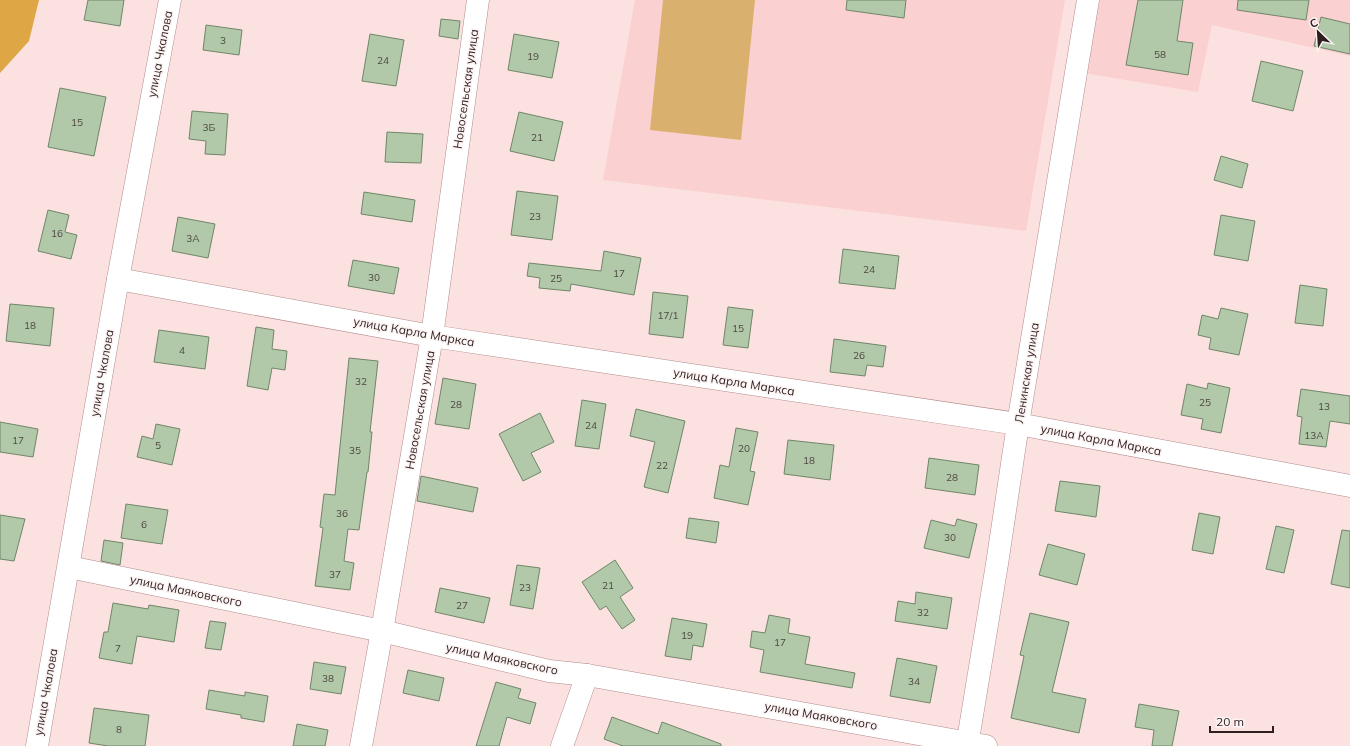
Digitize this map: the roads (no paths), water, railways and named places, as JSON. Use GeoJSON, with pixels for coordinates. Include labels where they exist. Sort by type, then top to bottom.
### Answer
{"type":"FeatureCollection","features":[{"type":"Feature","properties":{"kind":"street","name":"улица Чкалова"},"geometry":{"type":"LineString","coordinates":[[37,746],[118,279],[170,0]]}},
{"type":"Feature","properties":{"kind":"street","name":"Новосельская улица"},"geometry":{"type":"LineString","coordinates":[[361,746],[432,336],[478,0]]}},
{"type":"Feature","properties":{"kind":"street","name":"Ленинская улица"},"geometry":{"type":"LineString","coordinates":[[973,745],[997,564],[1018,424],[1088,0]]}},
{"type":"Feature","properties":{"kind":"street","name":"улица Карла Маркса"},"geometry":{"type":"LineString","coordinates":[[118,279],[432,336],[1018,424],[1350,486]]}},
{"type":"Feature","properties":{"kind":"street","name":"улица Маяковского"},"geometry":{"type":"LineString","coordinates":[[69,568],[382,631],[549,671],[587,674],[973,745]]}},
{"type":"Feature","properties":{"kind":"street"},"geometry":{"type":"LineString","coordinates":[[562,746],[587,674]]}}]}
